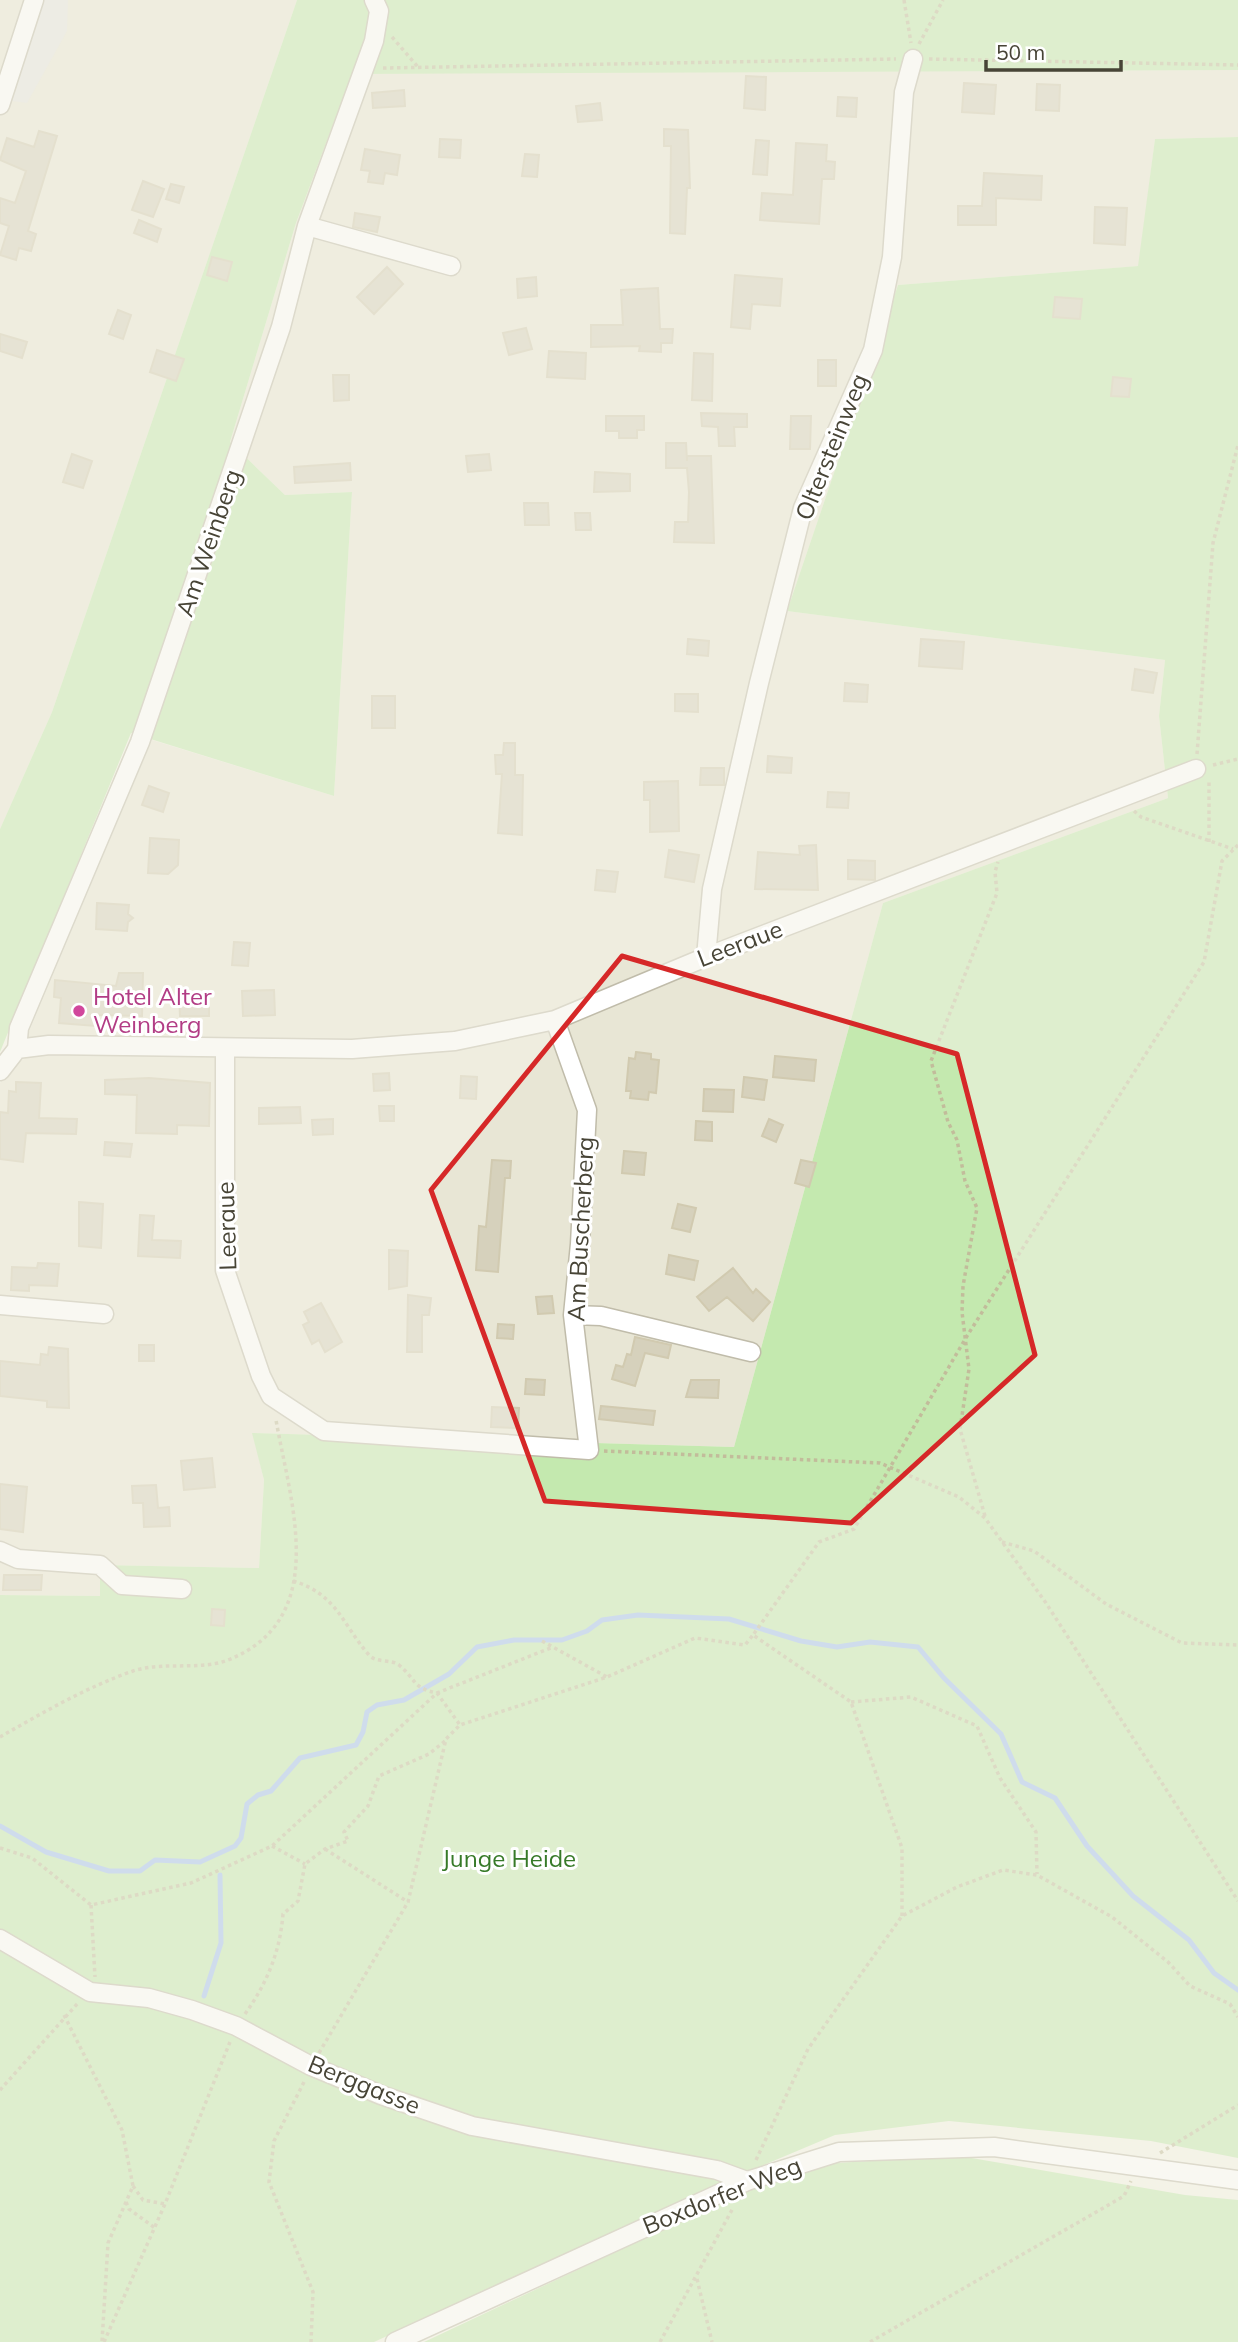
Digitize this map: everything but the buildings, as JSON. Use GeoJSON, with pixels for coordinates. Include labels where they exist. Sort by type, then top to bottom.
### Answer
{"type":"FeatureCollection","features":[{"type":"Feature","properties":{"kind":"street"},"geometry":{"type":"LineString","coordinates":[[0,105],[34,0]]}},
{"type":"Feature","properties":{"kind":"street","name":"Am Weinberg"},"geometry":{"type":"LineString","coordinates":[[0,1071],[17,1049],[19,1028],[140,742],[197,580],[281,327],[307,226],[365,68],[379,11],[374,0]]}},
{"type":"Feature","properties":{"kind":"street","name":"Oltersteinweg"},"geometry":{"type":"LineString","coordinates":[[706,957],[712,889],[759,683],[803,508],[873,349],[892,257],[904,92],[913,59]]}},
{"type":"Feature","properties":{"kind":"street"},"geometry":{"type":"LineString","coordinates":[[307,226],[451,266]]}},
{"type":"Feature","properties":{"kind":"street","name":"Leeraue"},"geometry":{"type":"LineString","coordinates":[[17,1049],[49,1045],[352,1049],[454,1041],[555,1020],[706,957],[1118,800],[1203,774]]}},
{"type":"Feature","properties":{"kind":"street","name":"Am Buscherberg"},"geometry":{"type":"LineString","coordinates":[[555,1020],[587,1110],[580,1244],[573,1315],[589,1450]]}},
{"type":"Feature","properties":{"kind":"street","name":"Leeraue"},"geometry":{"type":"LineString","coordinates":[[225,1048],[225,1270],[261,1376],[271,1396]]}},
{"type":"Feature","properties":{"kind":"street"},"geometry":{"type":"LineString","coordinates":[[0,1305],[104,1314]]}},
{"type":"Feature","properties":{"kind":"street"},"geometry":{"type":"LineString","coordinates":[[573,1315],[601,1316],[751,1352]]}},
{"type":"Feature","properties":{"kind":"street"},"geometry":{"type":"LineString","coordinates":[[271,1396],[324,1431],[589,1450]]}},
{"type":"Feature","properties":{"kind":"street"},"geometry":{"type":"LineString","coordinates":[[0,1551],[18,1559],[100,1564],[122,1585],[182,1589]]}},
{"type":"Feature","properties":{"kind":"street","name":"Berggasse"},"geometry":{"type":"LineString","coordinates":[[0,1939],[90,1992],[149,1998],[236,2026],[312,2066],[381,2095],[472,2126],[717,2169],[747,2181]]}},
{"type":"Feature","properties":{"kind":"street","name":"Boxdorfer Weg"},"geometry":{"type":"LineString","coordinates":[[395,2342],[747,2181],[839,2151],[994,2147],[1238,2180]]}},
{"type":"Feature","properties":{"kind":"path"},"geometry":{"type":"LineString","coordinates":[[904,0],[913,59]]}},
{"type":"Feature","properties":{"kind":"path"},"geometry":{"type":"LineString","coordinates":[[913,59],[943,0]]}},
{"type":"Feature","properties":{"kind":"path"},"geometry":{"type":"LineString","coordinates":[[365,68],[913,59],[1238,65]]}},
{"type":"Feature","properties":{"kind":"path"},"geometry":{"type":"LineString","coordinates":[[1209,842],[1203,774],[1213,543],[1238,445]]}},
{"type":"Feature","properties":{"kind":"path"},"geometry":{"type":"LineString","coordinates":[[1203,774],[1238,758]]}},
{"type":"Feature","properties":{"kind":"path"},"geometry":{"type":"LineString","coordinates":[[1118,800],[1141,817],[1233,849]]}},
{"type":"Feature","properties":{"kind":"path"},"geometry":{"type":"LineString","coordinates":[[985,1518],[960,1429],[970,1369],[962,1312],[963,1286],[977,1208],[965,1181],[957,1140],[948,1122],[931,1061],[997,893],[995,872],[1005,844]]}},
{"type":"Feature","properties":{"kind":"path"},"geometry":{"type":"LineString","coordinates":[[103,2342],[155,2228],[236,2026],[261,1992],[281,1943],[282,1914],[298,1901],[305,1864],[325,1849],[348,1841],[344,1832],[368,1806],[379,1776],[429,1754],[460,1725],[607,1677],[695,1638],[745,1645],[819,1542],[854,1529],[967,1336],[1204,962],[1222,861],[1238,845]]}},
{"type":"Feature","properties":{"kind":"path"},"geometry":{"type":"LineString","coordinates":[[0,1737],[51,1708],[135,1670],[227,1661],[264,1639],[287,1607],[299,1555],[293,1504],[271,1396]]}},
{"type":"Feature","properties":{"kind":"path"},"geometry":{"type":"LineString","coordinates":[[589,1450],[892,1466],[959,1497],[985,1518],[1046,1602],[1238,1901]]}},
{"type":"Feature","properties":{"kind":"path"},"geometry":{"type":"LineString","coordinates":[[1002,1542],[1034,1551],[1105,1604],[1182,1643],[1238,1645]]}},
{"type":"Feature","properties":{"kind":"path"},"geometry":{"type":"LineString","coordinates":[[293,1581],[307,1586],[335,1605],[341,1619],[371,1658],[398,1664],[420,1690],[437,1693],[460,1725]]}},
{"type":"Feature","properties":{"kind":"path"},"geometry":{"type":"LineString","coordinates":[[753,1635],[851,1702],[902,1848],[902,1916]]}},
{"type":"Feature","properties":{"kind":"path"},"geometry":{"type":"LineString","coordinates":[[542,1641],[607,1677]]}},
{"type":"Feature","properties":{"kind":"path"},"geometry":{"type":"LineString","coordinates":[[91,1905],[191,1883],[272,1846],[437,1693],[553,1647]]}},
{"type":"Feature","properties":{"kind":"path"},"geometry":{"type":"LineString","coordinates":[[851,1702],[911,1697],[977,1726],[1000,1778],[1036,1832],[1037,1875]]}},
{"type":"Feature","properties":{"kind":"path"},"geometry":{"type":"LineString","coordinates":[[311,2342],[313,2292],[269,2182],[274,2141],[312,2066],[408,1902],[446,1739]]}},
{"type":"Feature","properties":{"kind":"path"},"geometry":{"type":"LineString","coordinates":[[272,1846],[305,1864]]}},
{"type":"Feature","properties":{"kind":"path"},"geometry":{"type":"LineString","coordinates":[[0,1848],[32,1858],[91,1905],[96,1972],[90,1992],[64,2015],[0,2090]]}},
{"type":"Feature","properties":{"kind":"path"},"geometry":{"type":"LineString","coordinates":[[325,1849],[408,1902]]}},
{"type":"Feature","properties":{"kind":"path"},"geometry":{"type":"LineString","coordinates":[[660,2342],[747,2181],[808,2049],[902,1916],[957,1887],[1003,1870],[1037,1875],[1112,1917],[1168,1962],[1190,1986],[1230,2004],[1238,2017]]}},
{"type":"Feature","properties":{"kind":"path"},"geometry":{"type":"LineString","coordinates":[[64,2015],[122,2130],[133,2186],[143,2200],[165,2204]]}},
{"type":"Feature","properties":{"kind":"path"},"geometry":{"type":"LineString","coordinates":[[870,2342],[1124,2196],[1138,2166],[1238,2105]]}},
{"type":"Feature","properties":{"kind":"path"},"geometry":{"type":"LineString","coordinates":[[103,2342],[108,2243],[133,2186]]}},
{"type":"Feature","properties":{"kind":"path"},"geometry":{"type":"LineString","coordinates":[[126,2202],[129,2209],[155,2228]]}},
{"type":"Feature","properties":{"kind":"path"},"geometry":{"type":"LineString","coordinates":[[697,2277],[712,2342]]}},
{"type":"Feature","properties":{"kind":"highlighted area"},"geometry":{"type":"Polygon","coordinates":[[[622,956],[957,1054],[1035,1355],[851,1523],[545,1501],[431,1190],[622,956]]]}},
{"type":"Feature","properties":{"kind":"shaded area"},"geometry":{"type":"Polygon","coordinates":[[[0,0],[297,0],[52,712],[0,829],[0,0]]]}},
{"type":"Feature","properties":{"kind":"shaded area"},"geometry":{"type":"Polygon","coordinates":[[[43,0],[68,0],[67,31],[27,103],[12,101],[43,0]]]}},
{"type":"Feature","properties":{"kind":"shaded area"},"geometry":{"type":"Polygon","coordinates":[[[1238,70],[1238,137],[1155,139],[1139,266],[898,285],[787,611],[1165,660],[1159,716],[1168,798],[883,903],[734,1447],[253,1433],[264,1480],[259,1568],[101,1565],[100,1596],[0,1595],[0,1083],[11,1067],[27,1057],[26,1039],[152,740],[334,796],[352,492],[285,495],[230,442],[296,223],[352,73],[1238,70]]]}},
{"type":"Feature","properties":{"kind":"green space"},"geometry":{"type":"Polygon","coordinates":[[[297,0],[1238,0],[1238,70],[352,74],[296,223],[230,442],[285,495],[352,492],[334,796],[131,733],[0,1052],[0,829],[52,712],[297,0]]]}},
{"type":"Feature","properties":{"kind":"green space","name":"Junge Heide"},"geometry":{"type":"Polygon","coordinates":[[[1238,137],[1238,2158],[1151,2141],[949,2121],[835,2135],[719,2184],[374,2342],[0,2342],[0,1595],[100,1596],[100,1565],[259,1568],[264,1480],[252,1433],[734,1447],[883,903],[1168,798],[1159,716],[1165,660],[787,611],[898,285],[1138,266],[1155,139],[1238,137]]]}},
{"type":"Feature","properties":{"kind":"green space"},"geometry":{"type":"Polygon","coordinates":[[[960,2156],[1185,2195],[1238,2200],[1238,2342],[424,2342],[756,2186],[835,2163],[960,2156]]]}},
{"type":"Feature","properties":{"kind":"waterway"},"geometry":{"type":"LineString","coordinates":[[0,1826],[46,1852],[109,1871],[140,1871],[155,1860],[200,1862],[235,1846],[241,1838],[247,1804],[258,1795],[271,1791],[300,1758],[356,1745],[363,1732],[367,1712],[377,1705],[404,1700],[449,1674],[477,1647],[514,1640],[562,1640],[587,1631],[602,1620],[638,1615],[729,1619],[801,1641],[837,1647],[870,1642],[918,1647],[944,1678],[1001,1734],[1022,1782],[1055,1798],[1087,1846],[1133,1896],[1189,1940],[1214,1973],[1238,1990]]}},
{"type":"Feature","properties":{"kind":"waterway"},"geometry":{"type":"LineString","coordinates":[[204,1996],[221,1943],[220,1875]]}},
{"type":"Feature","properties":{"kind":"place","name":"Hotel Alter Weinberg"},"geometry":{"type":"Point","coordinates":[79,1011]}}]}
